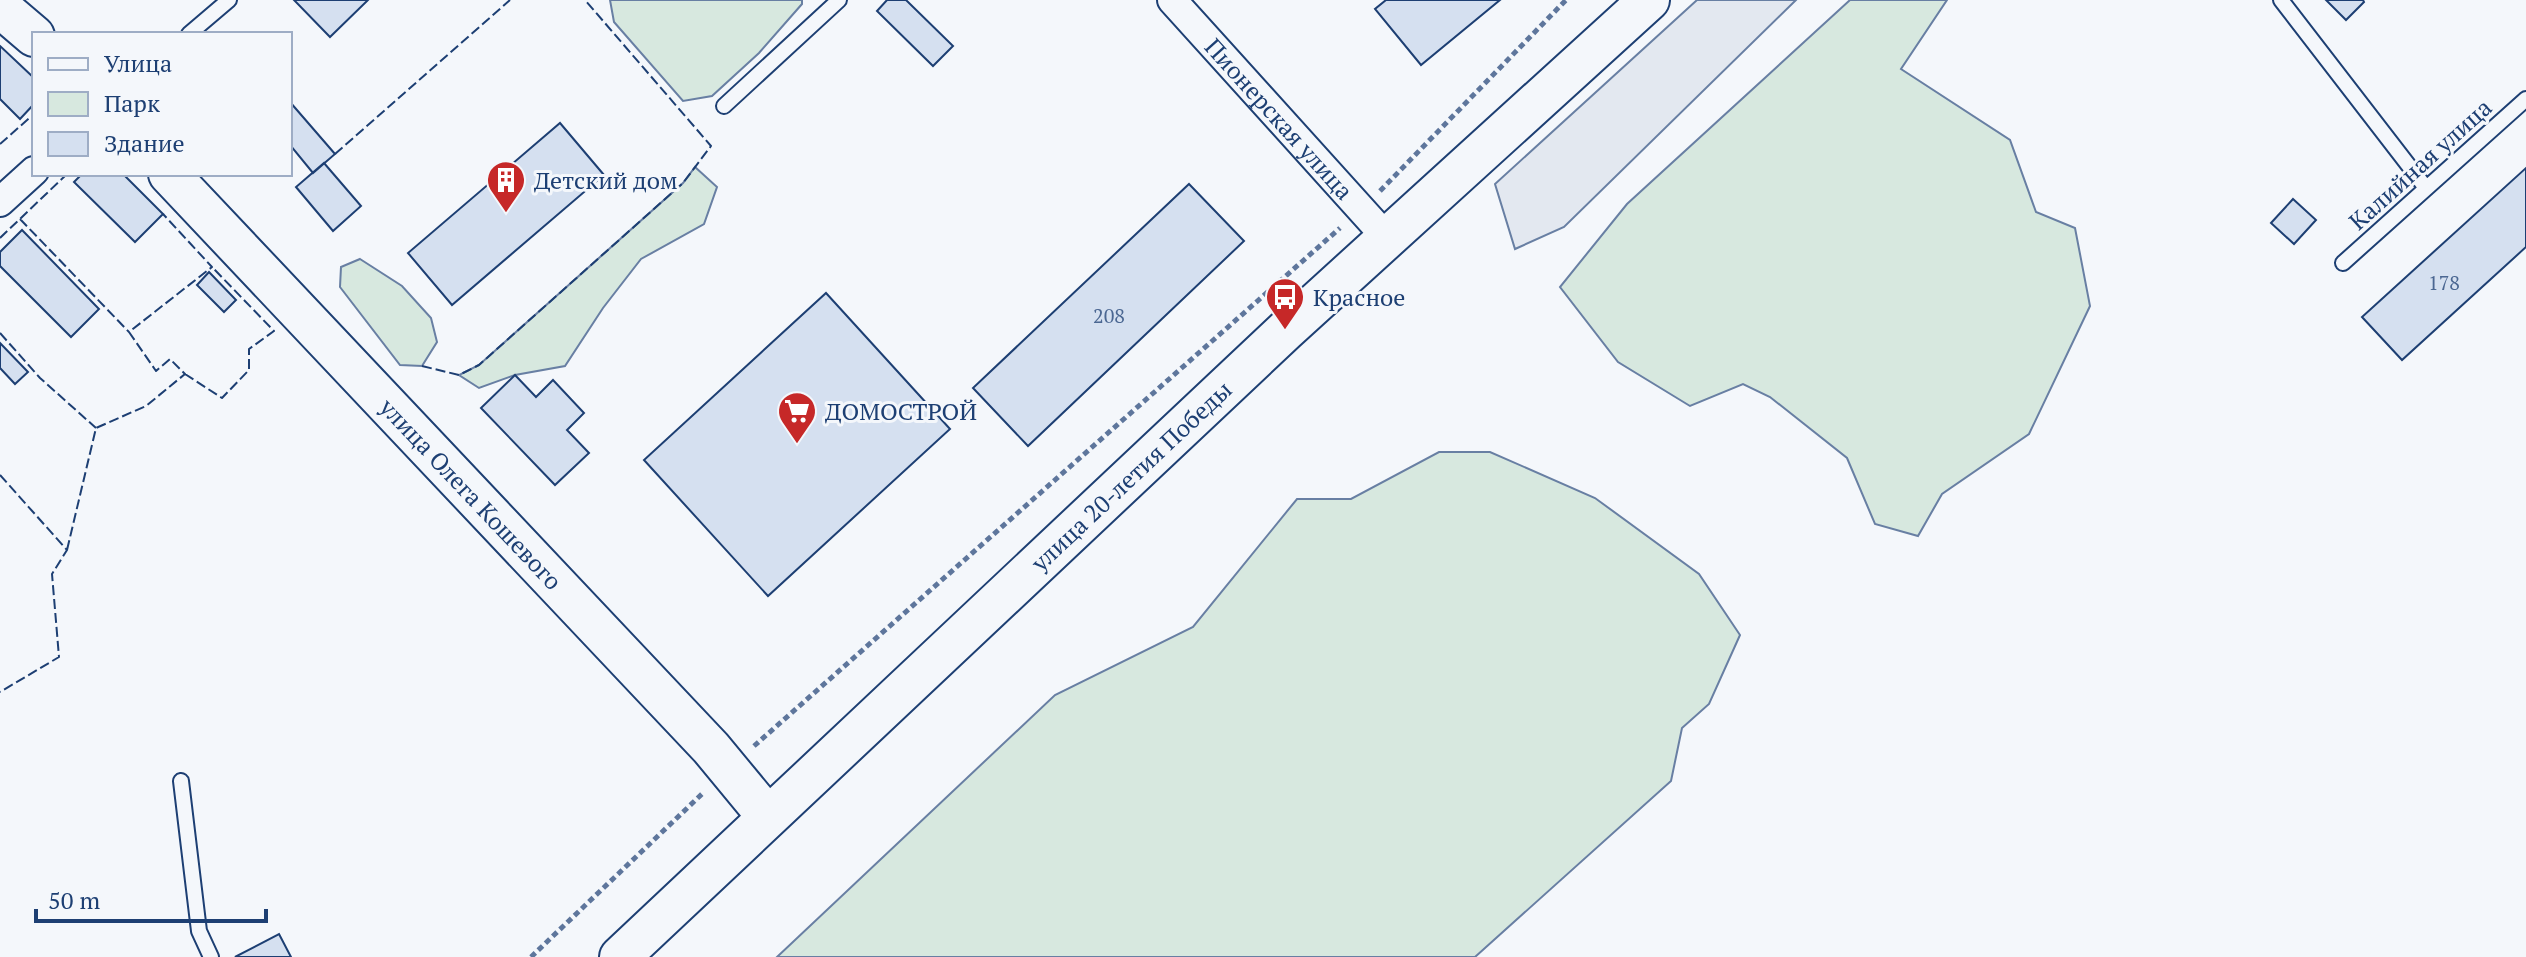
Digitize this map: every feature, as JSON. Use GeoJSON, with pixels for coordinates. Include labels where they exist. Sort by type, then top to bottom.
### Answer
{"type":"FeatureCollection","features":[{"type":"Feature","properties":{"kind":"main road","name":"улица 20-летия Победы"},"geometry":{"type":"LineString","coordinates":[[620,957],[1285,331],[1375,224],[1649,0]]}},
{"type":"Feature","properties":{"kind":"main road"},"geometry":{"type":"LineString","coordinates":[[0,7],[32,34]]}},
{"type":"Feature","properties":{"kind":"main road","name":"улица Олега Кошевого"},"geometry":{"type":"LineString","coordinates":[[171,176],[624,654],[729,769],[768,817]]}},
{"type":"Feature","properties":{"kind":"street","name":"Пионерская улица"},"geometry":{"type":"LineString","coordinates":[[1172,0],[1375,224]]}},
{"type":"Feature","properties":{"kind":"street"},"geometry":{"type":"LineString","coordinates":[[0,202],[32,173]]}},
{"type":"Feature","properties":{"kind":"lane"},"geometry":{"type":"LineString","coordinates":[[191,32],[229,0]]}},
{"type":"Feature","properties":{"kind":"lane"},"geometry":{"type":"LineString","coordinates":[[724,106],[839,0]]}},
{"type":"Feature","properties":{"kind":"lane"},"geometry":{"type":"LineString","coordinates":[[2281,0],[2426,188]]}},
{"type":"Feature","properties":{"kind":"lane","name":"Калийная улица"},"geometry":{"type":"LineString","coordinates":[[2343,263],[2526,99]]}},
{"type":"Feature","properties":{"kind":"lane"},"geometry":{"type":"LineString","coordinates":[[181,781],[199,931],[211,957]]}},
{"type":"Feature","properties":{"kind":"path"},"geometry":{"type":"LineString","coordinates":[[531,957],[729,769],[1375,224],[1566,0]]}},
{"type":"Feature","properties":{"kind":"green space"},"geometry":{"type":"Polygon","coordinates":[[[610,0],[802,0],[802,4],[759,53],[712,96],[683,101],[614,22],[610,0]]]}},
{"type":"Feature","properties":{"kind":"green space"},"geometry":{"type":"Polygon","coordinates":[[[1850,0],[1947,0],[1901,69],[2010,140],[2036,212],[2075,228],[2090,306],[2029,434],[1942,494],[1918,536],[1875,524],[1847,458],[1770,397],[1743,384],[1690,406],[1618,362],[1560,287],[1627,204],[1850,0]]]}},
{"type":"Feature","properties":{"kind":"green space"},"geometry":{"type":"Polygon","coordinates":[[[695,167],[717,187],[704,224],[641,259],[603,308],[565,366],[515,375],[479,388],[459,375],[479,365],[683,183],[695,167]]]}},
{"type":"Feature","properties":{"kind":"green space"},"geometry":{"type":"Polygon","coordinates":[[[360,259],[402,286],[431,318],[437,342],[422,366],[400,365],[340,287],[341,267],[360,259]]]}},
{"type":"Feature","properties":{"kind":"green space"},"geometry":{"type":"Polygon","coordinates":[[[1439,452],[1490,452],[1595,498],[1699,574],[1740,635],[1709,704],[1682,728],[1671,781],[1475,957],[777,957],[1055,695],[1193,627],[1297,499],[1351,499],[1439,452]]]}},
{"type":"Feature","properties":{"kind":"shaded area"},"geometry":{"type":"Polygon","coordinates":[[[1697,0],[1796,0],[1564,227],[1515,249],[1495,184],[1697,0]]]}},
{"type":"Feature","properties":{"kind":"building"},"geometry":{"type":"Polygon","coordinates":[[[294,0],[368,0],[330,37],[294,0]]]}},
{"type":"Feature","properties":{"kind":"building"},"geometry":{"type":"Polygon","coordinates":[[[887,0],[906,0],[953,46],[933,66],[877,11],[887,0]]]}},
{"type":"Feature","properties":{"kind":"building"},"geometry":{"type":"Polygon","coordinates":[[[1386,0],[1500,0],[1421,65],[1375,9],[1386,0]]]}},
{"type":"Feature","properties":{"kind":"building"},"geometry":{"type":"Polygon","coordinates":[[[2326,0],[2363,0],[2364,2],[2346,20],[2326,0]]]}},
{"type":"Feature","properties":{"kind":"building"},"geometry":{"type":"Polygon","coordinates":[[[0,46],[32,76],[32,106],[20,119],[0,99],[0,46]]]}},
{"type":"Feature","properties":{"kind":"building"},"geometry":{"type":"Polygon","coordinates":[[[292,104],[335,154],[313,173],[292,147],[292,104]]]}},
{"type":"Feature","properties":{"kind":"building","name":"Детский дом"},"geometry":{"type":"Polygon","coordinates":[[[560,123],[604,175],[452,305],[408,253],[560,123]]]}},
{"type":"Feature","properties":{"kind":"building"},"geometry":{"type":"Polygon","coordinates":[[[324,163],[361,206],[333,231],[296,187],[324,163]]]}},
{"type":"Feature","properties":{"kind":"building"},"geometry":{"type":"Polygon","coordinates":[[[2526,168],[2526,247],[2402,360],[2362,317],[2526,168]]]}},
{"type":"Feature","properties":{"kind":"building"},"geometry":{"type":"Polygon","coordinates":[[[80,176],[125,176],[163,214],[135,242],[74,182],[80,176]]]}},
{"type":"Feature","properties":{"kind":"building"},"geometry":{"type":"Polygon","coordinates":[[[1189,184],[1244,241],[1028,446],[973,388],[1189,184]]]}},
{"type":"Feature","properties":{"kind":"building"},"geometry":{"type":"Polygon","coordinates":[[[2293,199],[2316,220],[2294,244],[2271,223],[2293,199]]]}},
{"type":"Feature","properties":{"kind":"building"},"geometry":{"type":"Polygon","coordinates":[[[22,230],[99,309],[71,337],[0,266],[0,252],[22,230]]]}},
{"type":"Feature","properties":{"kind":"building"},"geometry":{"type":"Polygon","coordinates":[[[209,272],[236,300],[224,312],[197,285],[209,272]]]}},
{"type":"Feature","properties":{"kind":"building","name":"ДОМОСТРОЙ"},"geometry":{"type":"Polygon","coordinates":[[[826,293],[950,429],[768,596],[644,460],[826,293]]]}},
{"type":"Feature","properties":{"kind":"building"},"geometry":{"type":"Polygon","coordinates":[[[0,343],[28,372],[15,384],[0,368],[0,343]]]}},
{"type":"Feature","properties":{"kind":"building"},"geometry":{"type":"Polygon","coordinates":[[[515,375],[536,397],[553,380],[584,413],[567,430],[589,453],[555,485],[481,408],[515,375]]]}},
{"type":"Feature","properties":{"kind":"building"},"geometry":{"type":"Polygon","coordinates":[[[279,934],[291,957],[235,957],[279,934]]]}},
{"type":"Feature","properties":{"kind":"fence"},"geometry":{"type":"LineString","coordinates":[[335,154],[510,0]]}},
{"type":"Feature","properties":{"kind":"fence"},"geometry":{"type":"LineString","coordinates":[[422,366],[459,375],[479,365],[683,183],[711,146],[585,0]]}},
{"type":"Feature","properties":{"kind":"fence"},"geometry":{"type":"LineString","coordinates":[[0,144],[32,116]]}},
{"type":"Feature","properties":{"kind":"fence"},"geometry":{"type":"LineString","coordinates":[[0,238],[65,176]]}},
{"type":"Feature","properties":{"kind":"fence"},"geometry":{"type":"LineString","coordinates":[[67,550],[96,428],[146,406],[185,374],[170,359],[156,371],[129,332],[212,267],[163,214]]}},
{"type":"Feature","properties":{"kind":"fence"},"geometry":{"type":"LineString","coordinates":[[20,219],[129,332]]}},
{"type":"Feature","properties":{"kind":"fence"},"geometry":{"type":"LineString","coordinates":[[185,374],[222,398],[249,370],[249,349],[274,331],[212,267]]}},
{"type":"Feature","properties":{"kind":"fence"},"geometry":{"type":"LineString","coordinates":[[0,333],[40,378],[96,428]]}},
{"type":"Feature","properties":{"kind":"fence"},"geometry":{"type":"LineString","coordinates":[[0,475],[67,550],[52,574],[59,657],[0,692]]}},
{"type":"Feature","properties":{"kind":"place","name":"Детский дом"},"geometry":{"type":"Point","coordinates":[506,214]}},
{"type":"Feature","properties":{"kind":"place","name":"Красное"},"geometry":{"type":"Point","coordinates":[1285,331]}},
{"type":"Feature","properties":{"kind":"place","name":"ДОМОСТРОЙ"},"geometry":{"type":"Point","coordinates":[797,445]}}]}
